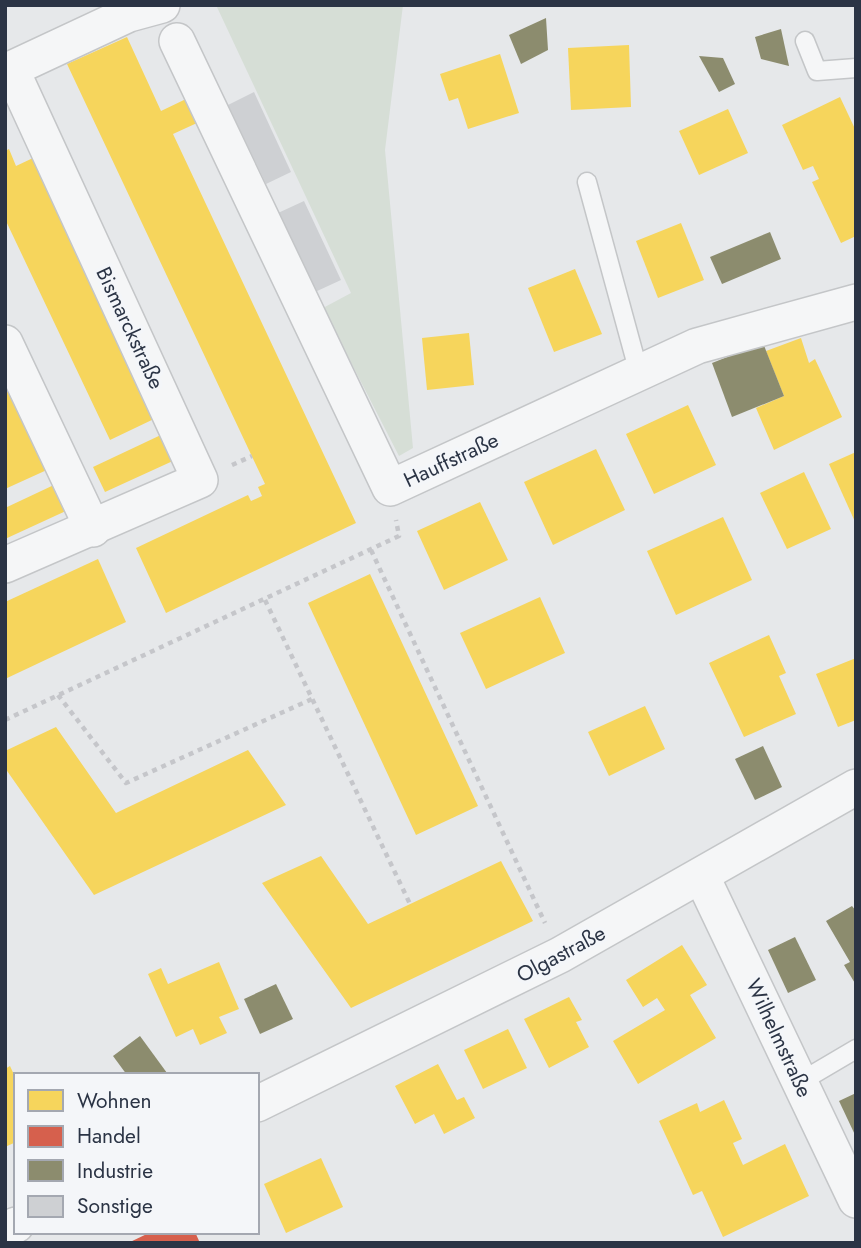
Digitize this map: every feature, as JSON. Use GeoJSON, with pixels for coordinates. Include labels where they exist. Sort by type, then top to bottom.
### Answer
{"type":"FeatureCollection","features":[{"type":"Feature","properties":{"kind":"street","name":"Bismarckstraße"},"geometry":{"type":"LineString","coordinates":[[5,565],[93,529],[200,480],[8,71],[129,14],[162,5]]}},
{"type":"Feature","properties":{"kind":"street","name":"Hauffstraße"},"geometry":{"type":"LineString","coordinates":[[177,41],[390,488],[698,346],[856,302]]}},
{"type":"Feature","properties":{"kind":"street"},"geometry":{"type":"LineString","coordinates":[[5,343],[93,529]]}},
{"type":"Feature","properties":{"kind":"street","name":"Olgastraße"},"geometry":{"type":"LineString","coordinates":[[259,1103],[560,955],[702,877],[856,787]]}},
{"type":"Feature","properties":{"kind":"street","name":"Wilhelmstraße"},"geometry":{"type":"LineString","coordinates":[[702,877],[856,1200]]}},
{"type":"Feature","properties":{"kind":"lane"},"geometry":{"type":"LineString","coordinates":[[805,41],[817,71],[856,68]]}},
{"type":"Feature","properties":{"kind":"lane"},"geometry":{"type":"LineString","coordinates":[[587,182],[639,373]]}},
{"type":"Feature","properties":{"kind":"lane"},"geometry":{"type":"LineString","coordinates":[[800,1082],[856,1049]]}},
{"type":"Feature","properties":{"kind":"path"},"geometry":{"type":"LineString","coordinates":[[5,720],[399,536],[390,488]]}},
{"type":"Feature","properties":{"kind":"path"},"geometry":{"type":"LineString","coordinates":[[371,550],[498,828],[560,955]]}},
{"type":"Feature","properties":{"kind":"path"},"geometry":{"type":"LineString","coordinates":[[265,600],[410,904]]}},
{"type":"Feature","properties":{"kind":"path"},"geometry":{"type":"LineString","coordinates":[[58,695],[126,783],[312,699]]}},
{"type":"Feature","properties":{"kind":"shaded area"},"geometry":{"type":"Polygon","coordinates":[[[216,5],[403,5],[385,150],[413,448],[399,456],[323,308],[351,293],[216,5]]]}},
{"type":"Feature","properties":{"kind":"building: Wohnen"},"geometry":{"type":"Polygon","coordinates":[[[127,37],[161,111],[186,99],[197,123],[173,134],[356,523],[166,613],[136,548],[248,495],[251,501],[262,496],[258,487],[265,484],[67,64],[127,37]]]}},
{"type":"Feature","properties":{"kind":"building: Wohnen"},"geometry":{"type":"Polygon","coordinates":[[[629,45],[631,107],[571,110],[568,48],[629,45]]]}},
{"type":"Feature","properties":{"kind":"building: Wohnen"},"geometry":{"type":"Polygon","coordinates":[[[500,54],[519,113],[468,129],[458,98],[449,101],[440,74],[500,54]]]}},
{"type":"Feature","properties":{"kind":"building: Wohnen"},"geometry":{"type":"Polygon","coordinates":[[[840,97],[856,131],[856,236],[841,243],[812,182],[819,179],[813,166],[803,170],[782,125],[840,97]]]}},
{"type":"Feature","properties":{"kind":"building: Wohnen"},"geometry":{"type":"Polygon","coordinates":[[[728,109],[748,153],[699,175],[679,131],[728,109]]]}},
{"type":"Feature","properties":{"kind":"building: Wohnen"},"geometry":{"type":"Polygon","coordinates":[[[9,149],[16,166],[33,158],[156,418],[110,440],[5,219],[5,151],[9,149]]]}},
{"type":"Feature","properties":{"kind":"building: Wohnen"},"geometry":{"type":"Polygon","coordinates":[[[681,223],[704,280],[658,298],[636,241],[681,223]]]}},
{"type":"Feature","properties":{"kind":"building: Wohnen"},"geometry":{"type":"Polygon","coordinates":[[[575,269],[602,334],[554,352],[528,288],[575,269]]]}},
{"type":"Feature","properties":{"kind":"building: Wohnen"},"geometry":{"type":"Polygon","coordinates":[[[469,333],[474,385],[427,390],[422,338],[469,333]]]}},
{"type":"Feature","properties":{"kind":"building: Wohnen"},"geometry":{"type":"Polygon","coordinates":[[[801,338],[809,363],[815,359],[842,417],[774,450],[756,408],[784,396],[766,351],[801,338]]]}},
{"type":"Feature","properties":{"kind":"building: Wohnen"},"geometry":{"type":"Polygon","coordinates":[[[5,378],[49,469],[5,489],[5,378]]]}},
{"type":"Feature","properties":{"kind":"building: Wohnen"},"geometry":{"type":"Polygon","coordinates":[[[688,405],[716,465],[654,494],[626,434],[688,405]]]}},
{"type":"Feature","properties":{"kind":"building: Wohnen"},"geometry":{"type":"Polygon","coordinates":[[[163,434],[175,460],[105,492],[93,467],[163,434]]]}},
{"type":"Feature","properties":{"kind":"building: Wohnen"},"geometry":{"type":"Polygon","coordinates":[[[596,449],[625,510],[553,545],[524,482],[596,449]]]}},
{"type":"Feature","properties":{"kind":"building: Wohnen"},"geometry":{"type":"Polygon","coordinates":[[[856,452],[856,524],[829,464],[856,452]]]}},
{"type":"Feature","properties":{"kind":"building: Wohnen"},"geometry":{"type":"Polygon","coordinates":[[[804,472],[831,529],[787,549],[760,493],[804,472]]]}},
{"type":"Feature","properties":{"kind":"building: Wohnen"},"geometry":{"type":"Polygon","coordinates":[[[56,484],[68,510],[5,539],[5,508],[56,484]]]}},
{"type":"Feature","properties":{"kind":"building: Wohnen"},"geometry":{"type":"Polygon","coordinates":[[[480,502],[508,560],[444,590],[417,531],[480,502]]]}},
{"type":"Feature","properties":{"kind":"building: Wohnen"},"geometry":{"type":"Polygon","coordinates":[[[723,517],[752,580],[676,615],[647,551],[723,517]]]}},
{"type":"Feature","properties":{"kind":"building: Wohnen"},"geometry":{"type":"Polygon","coordinates":[[[98,559],[126,622],[5,679],[5,602],[98,559]]]}},
{"type":"Feature","properties":{"kind":"building: Wohnen"},"geometry":{"type":"Polygon","coordinates":[[[370,574],[478,806],[416,835],[308,603],[370,574]]]}},
{"type":"Feature","properties":{"kind":"building: Wohnen"},"geometry":{"type":"Polygon","coordinates":[[[540,597],[565,653],[486,689],[460,633],[540,597]]]}},
{"type":"Feature","properties":{"kind":"building: Wohnen"},"geometry":{"type":"Polygon","coordinates":[[[769,635],[786,673],[779,676],[796,714],[744,737],[709,663],[769,635]]]}},
{"type":"Feature","properties":{"kind":"building: Wohnen"},"geometry":{"type":"Polygon","coordinates":[[[856,658],[856,720],[838,727],[816,674],[856,658]]]}},
{"type":"Feature","properties":{"kind":"building: Wohnen"},"geometry":{"type":"Polygon","coordinates":[[[645,706],[665,749],[609,776],[588,732],[645,706]]]}},
{"type":"Feature","properties":{"kind":"building: Wohnen"},"geometry":{"type":"Polygon","coordinates":[[[56,727],[116,813],[248,750],[286,805],[94,895],[5,768],[5,751],[56,727]]]}},
{"type":"Feature","properties":{"kind":"building: Wohnen"},"geometry":{"type":"Polygon","coordinates":[[[321,856],[368,924],[501,861],[533,921],[351,1008],[262,883],[321,856]]]}},
{"type":"Feature","properties":{"kind":"building: Wohnen"},"geometry":{"type":"Polygon","coordinates":[[[682,945],[707,985],[690,995],[716,1038],[638,1084],[613,1041],[665,1010],[657,998],[643,1007],[626,980],[682,945]]]}},
{"type":"Feature","properties":{"kind":"building: Wohnen"},"geometry":{"type":"Polygon","coordinates":[[[219,962],[239,1009],[219,1017],[227,1033],[200,1045],[193,1029],[176,1037],[148,974],[161,968],[168,984],[219,962]]]}},
{"type":"Feature","properties":{"kind":"building: Wohnen"},"geometry":{"type":"Polygon","coordinates":[[[569,997],[582,1020],[576,1022],[589,1047],[549,1068],[524,1019],[569,997]]]}},
{"type":"Feature","properties":{"kind":"building: Wohnen"},"geometry":{"type":"Polygon","coordinates":[[[508,1029],[527,1068],[483,1089],[464,1050],[508,1029]]]}},
{"type":"Feature","properties":{"kind":"building: Wohnen"},"geometry":{"type":"Polygon","coordinates":[[[438,1064],[457,1100],[464,1097],[475,1118],[444,1134],[434,1114],[415,1124],[395,1086],[438,1064]]]}},
{"type":"Feature","properties":{"kind":"building: Wohnen"},"geometry":{"type":"Polygon","coordinates":[[[10,1066],[14,1075],[14,1143],[5,1147],[5,1069],[10,1066]]]}},
{"type":"Feature","properties":{"kind":"building: Wohnen"},"geometry":{"type":"Polygon","coordinates":[[[724,1100],[742,1139],[733,1143],[743,1165],[785,1144],[809,1196],[723,1237],[702,1191],[693,1195],[659,1121],[697,1103],[700,1112],[724,1100]]]}},
{"type":"Feature","properties":{"kind":"building: Wohnen"},"geometry":{"type":"Polygon","coordinates":[[[321,1158],[343,1207],[286,1233],[264,1184],[321,1158]]]}},
{"type":"Feature","properties":{"kind":"building: Handel"},"geometry":{"type":"Polygon","coordinates":[[[147,1234],[196,1234],[200,1243],[128,1243],[147,1234]]]}},
{"type":"Feature","properties":{"kind":"building: Industrie"},"geometry":{"type":"Polygon","coordinates":[[[546,18],[548,50],[521,64],[509,35],[546,18]]]}},
{"type":"Feature","properties":{"kind":"building: Industrie"},"geometry":{"type":"Polygon","coordinates":[[[781,29],[789,66],[761,59],[755,37],[781,29]]]}},
{"type":"Feature","properties":{"kind":"building: Industrie"},"geometry":{"type":"Polygon","coordinates":[[[699,56],[723,58],[735,84],[719,92],[699,56]]]}},
{"type":"Feature","properties":{"kind":"building: Industrie"},"geometry":{"type":"Polygon","coordinates":[[[770,232],[781,259],[722,284],[710,257],[770,232]]]}},
{"type":"Feature","properties":{"kind":"building: Industrie"},"geometry":{"type":"Polygon","coordinates":[[[763,343],[784,396],[732,417],[712,363],[763,343]]]}},
{"type":"Feature","properties":{"kind":"building: Industrie"},"geometry":{"type":"Polygon","coordinates":[[[763,746],[782,787],[755,800],[735,759],[763,746]]]}},
{"type":"Feature","properties":{"kind":"building: Industrie"},"geometry":{"type":"Polygon","coordinates":[[[852,906],[856,911],[856,985],[844,965],[850,962],[826,921],[852,906]]]}},
{"type":"Feature","properties":{"kind":"building: Industrie"},"geometry":{"type":"Polygon","coordinates":[[[795,937],[816,980],[788,993],[768,950],[795,937]]]}},
{"type":"Feature","properties":{"kind":"building: Industrie"},"geometry":{"type":"Polygon","coordinates":[[[276,984],[293,1019],[260,1034],[244,999],[276,984]]]}},
{"type":"Feature","properties":{"kind":"building: Industrie"},"geometry":{"type":"Polygon","coordinates":[[[140,1036],[167,1073],[126,1073],[113,1056],[140,1036]]]}},
{"type":"Feature","properties":{"kind":"building: Industrie"},"geometry":{"type":"Polygon","coordinates":[[[856,1093],[856,1137],[839,1101],[856,1093]]]}},
{"type":"Feature","properties":{"kind":"building: Sonstige"},"geometry":{"type":"Polygon","coordinates":[[[254,92],[291,172],[266,184],[228,105],[254,92]]]}},
{"type":"Feature","properties":{"kind":"building: Sonstige"},"geometry":{"type":"Polygon","coordinates":[[[304,201],[341,280],[315,292],[278,213],[304,201]]]}}]}
